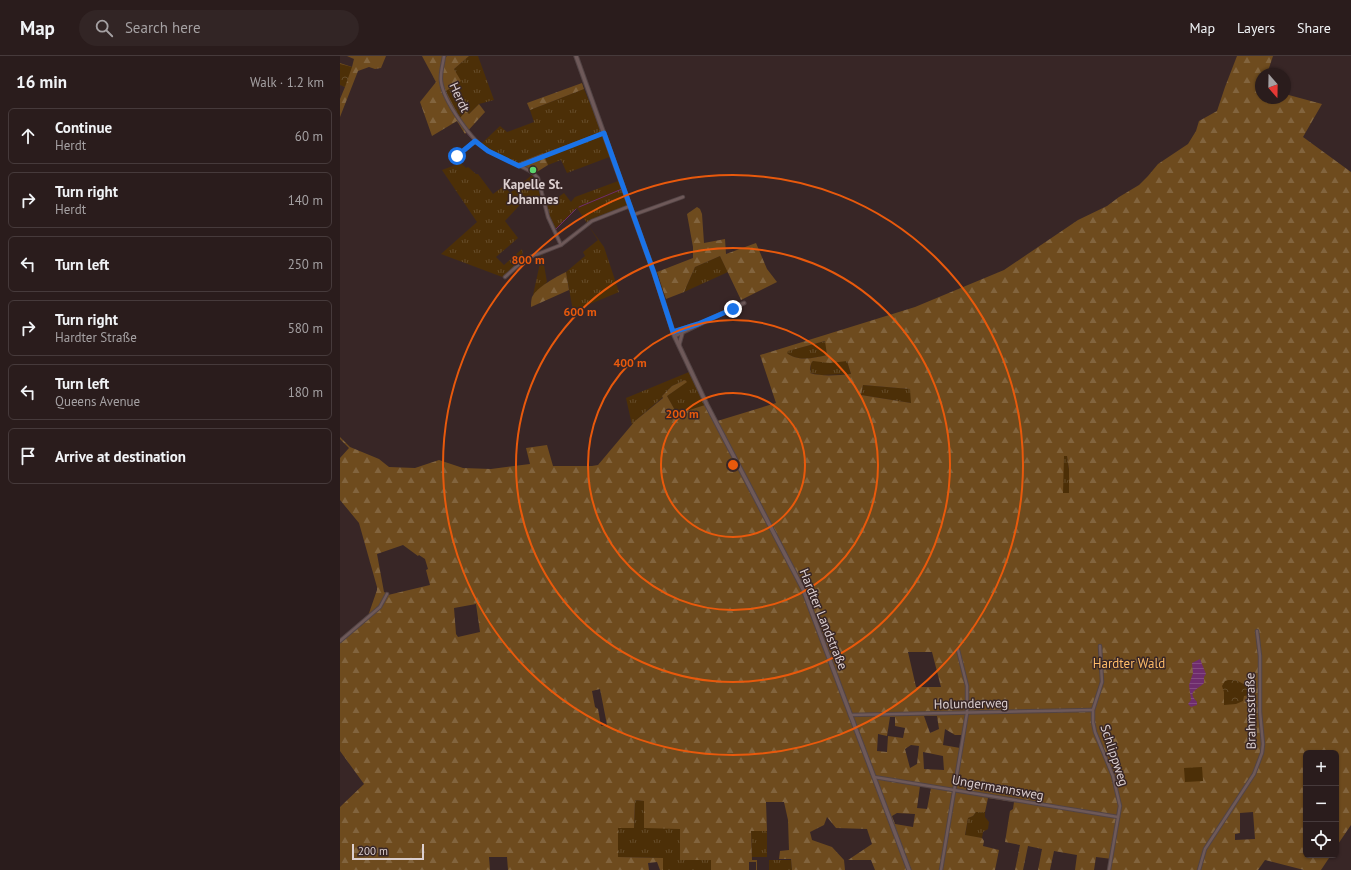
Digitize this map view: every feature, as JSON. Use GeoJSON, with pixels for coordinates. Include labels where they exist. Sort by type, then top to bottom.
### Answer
{"type":"FeatureCollection","features":[{"type":"Feature","properties":{"kind":"main road","name":"Hardter Landstraße"},"geometry":{"type":"LineString","coordinates":[[576,56],[679,347],[697,385],[800,583],[909,870]]}},
{"type":"Feature","properties":{"kind":"street","name":"Herdt"},"geometry":{"type":"LineString","coordinates":[[444,56],[441,81],[444,90],[462,124],[475,141],[488,151],[534,174],[538,178],[548,217],[561,245]]}},
{"type":"Feature","properties":{"kind":"street"},"geometry":{"type":"LineString","coordinates":[[519,166],[604,133]]}},
{"type":"Feature","properties":{"kind":"street"},"geometry":{"type":"LineString","coordinates":[[457,156],[475,141]]}},
{"type":"Feature","properties":{"kind":"street"},"geometry":{"type":"LineString","coordinates":[[633,215],[683,197]]}},
{"type":"Feature","properties":{"kind":"street"},"geometry":{"type":"LineString","coordinates":[[505,277],[525,258],[561,245],[592,221],[630,206]]}},
{"type":"Feature","properties":{"kind":"street"},"geometry":{"type":"LineString","coordinates":[[674,334],[744,303]]}},
{"type":"Feature","properties":{"kind":"street"},"geometry":{"type":"LineString","coordinates":[[674,334],[682,334],[698,324]]}},
{"type":"Feature","properties":{"kind":"street"},"geometry":{"type":"LineString","coordinates":[[679,347],[682,334]]}},
{"type":"Feature","properties":{"kind":"street"},"geometry":{"type":"LineString","coordinates":[[340,641],[380,607],[387,594]]}},
{"type":"Feature","properties":{"kind":"street","name":"Brahmsstraße"},"geometry":{"type":"LineString","coordinates":[[1199,870],[1205,849],[1254,774],[1262,753],[1260,656],[1257,631]]}},
{"type":"Feature","properties":{"kind":"street","name":"Schlippweg"},"geometry":{"type":"LineString","coordinates":[[1100,646],[1102,682],[1093,710],[1095,732],[1113,776],[1120,806],[1109,870]]}},
{"type":"Feature","properties":{"kind":"street"},"geometry":{"type":"LineString","coordinates":[[941,870],[967,713],[966,686],[958,650]]}},
{"type":"Feature","properties":{"kind":"street","name":"Holunderweg"},"geometry":{"type":"LineString","coordinates":[[850,715],[1093,710]]}},
{"type":"Feature","properties":{"kind":"street","name":"Ungermannsweg"},"geometry":{"type":"LineString","coordinates":[[874,777],[1118,817]]}},
{"type":"Feature","properties":{"kind":"green space"},"geometry":{"type":"Polygon","coordinates":[[[347,56],[386,56],[381,68],[375,69],[369,67],[358,71],[340,117],[340,99],[345,87],[340,84],[340,63],[352,67],[354,59],[347,56]]]}},
{"type":"Feature","properties":{"kind":"green space"},"geometry":{"type":"Polygon","coordinates":[[[422,56],[442,56],[442,60],[447,56],[469,56],[454,69],[461,81],[446,91],[460,118],[466,111],[469,114],[479,104],[485,112],[465,134],[457,121],[432,136],[420,102],[436,82],[422,56]]]}},
{"type":"Feature","properties":{"kind":"green space"},"geometry":{"type":"Polygon","coordinates":[[[469,56],[478,56],[494,100],[479,104],[469,114],[460,118],[446,91],[460,81],[454,69],[469,56]]]}},
{"type":"Feature","properties":{"kind":"green space","name":"Hardter Wald"},"geometry":{"type":"Polygon","coordinates":[[[1237,56],[1273,56],[1269,68],[1255,68],[1255,104],[1291,104],[1291,96],[1322,104],[1303,137],[1351,172],[1351,825],[1339,843],[1339,750],[1303,750],[1303,858],[1329,858],[1321,870],[1304,870],[1265,860],[1258,870],[1110,870],[1112,859],[1096,857],[1094,870],[1075,870],[1077,855],[1054,851],[1050,870],[1038,870],[1042,849],[1028,846],[1023,870],[1015,870],[1020,845],[1005,842],[1010,811],[1013,809],[1014,802],[988,798],[985,812],[976,812],[973,816],[968,818],[965,835],[982,838],[984,841],[983,846],[999,850],[995,870],[875,870],[871,860],[848,860],[872,844],[867,829],[836,828],[827,817],[824,825],[810,832],[812,840],[832,847],[844,860],[845,870],[792,870],[791,859],[779,859],[780,851],[789,850],[788,820],[784,802],[766,802],[767,831],[751,831],[752,860],[757,860],[757,870],[756,862],[749,862],[749,870],[711,870],[711,860],[680,860],[680,829],[644,828],[644,801],[635,800],[634,828],[618,828],[618,857],[663,858],[663,870],[660,870],[657,862],[648,863],[649,870],[508,870],[507,857],[489,857],[490,870],[340,870],[340,807],[364,784],[340,751],[340,642],[362,625],[379,608],[387,594],[430,585],[425,559],[419,555],[418,556],[403,545],[377,554],[384,592],[386,593],[379,607],[368,616],[377,587],[359,523],[340,500],[340,458],[349,448],[340,439],[340,437],[350,447],[379,459],[389,467],[415,468],[439,460],[463,468],[491,469],[530,464],[526,448],[547,445],[553,466],[592,466],[598,465],[635,421],[663,398],[662,396],[672,386],[685,380],[687,382],[667,396],[677,414],[705,405],[714,422],[776,403],[760,355],[915,307],[1004,270],[1078,220],[1107,206],[1139,185],[1158,164],[1188,144],[1196,131],[1199,121],[1217,111],[1237,56]],[[825,341],[788,351],[787,353],[796,358],[812,358],[827,355],[825,341]],[[847,361],[830,363],[812,362],[810,373],[820,375],[851,374],[847,361]],[[863,385],[861,395],[911,403],[910,389],[863,385]],[[1064,456],[1063,493],[1069,493],[1069,469],[1067,456],[1064,456]],[[476,604],[454,608],[456,634],[458,637],[480,632],[476,604]],[[908,652],[916,687],[941,687],[932,652],[908,652]],[[600,689],[592,691],[595,707],[598,709],[601,726],[607,725],[600,689]],[[924,716],[930,733],[939,729],[937,716],[924,716]],[[890,717],[887,736],[878,734],[877,751],[887,752],[888,736],[903,738],[905,728],[895,726],[895,717],[890,717]],[[945,729],[943,745],[960,748],[962,735],[955,735],[945,729]],[[911,745],[905,749],[910,768],[917,764],[919,746],[911,745]],[[923,752],[924,769],[944,770],[943,756],[923,752]],[[920,786],[917,808],[927,809],[931,788],[920,786]],[[1253,812],[1240,813],[1240,833],[1235,834],[1235,840],[1255,839],[1253,812]],[[897,813],[892,816],[895,824],[913,827],[915,814],[897,813]]]}},
{"type":"Feature","properties":{"kind":"green space"},"geometry":{"type":"Polygon","coordinates":[[[340,64],[352,67],[345,87],[340,85],[340,64]]]}},
{"type":"Feature","properties":{"kind":"green space"},"geometry":{"type":"Polygon","coordinates":[[[582,83],[584,89],[530,110],[527,103],[582,83]]]}},
{"type":"Feature","properties":{"kind":"green space"},"geometry":{"type":"Polygon","coordinates":[[[584,89],[612,156],[567,173],[561,160],[548,165],[543,153],[518,163],[489,151],[481,144],[500,126],[507,132],[534,122],[530,110],[584,89]]]}},
{"type":"Feature","properties":{"kind":"green space"},"geometry":{"type":"Polygon","coordinates":[[[543,153],[548,165],[532,175],[518,163],[543,153]]]}},
{"type":"Feature","properties":{"kind":"green space"},"geometry":{"type":"Polygon","coordinates":[[[461,163],[466,168],[468,167],[478,174],[493,194],[504,186],[510,193],[532,175],[536,183],[541,198],[536,200],[528,196],[505,221],[518,238],[496,257],[504,265],[522,249],[523,258],[525,259],[505,278],[441,254],[477,222],[442,170],[461,163]]]}},
{"type":"Feature","properties":{"kind":"green space"},"geometry":{"type":"Polygon","coordinates":[[[621,180],[630,206],[587,223],[577,208],[555,230],[546,206],[564,193],[571,202],[575,197],[621,180]]]}},
{"type":"Feature","properties":{"kind":"green space"},"geometry":{"type":"Polygon","coordinates":[[[697,207],[700,209],[702,214],[704,243],[725,239],[726,254],[756,243],[767,269],[777,282],[741,300],[720,256],[695,267],[684,292],[666,299],[657,272],[693,258],[693,247],[687,214],[697,207]]]}},
{"type":"Feature","properties":{"kind":"green space"},"geometry":{"type":"Polygon","coordinates":[[[588,225],[604,247],[619,292],[573,311],[566,272],[585,256],[583,252],[598,240],[588,225]]]}},
{"type":"Feature","properties":{"kind":"green space"},"geometry":{"type":"Polygon","coordinates":[[[542,254],[547,282],[533,295],[542,254]]]}},
{"type":"Feature","properties":{"kind":"green space"},"geometry":{"type":"Polygon","coordinates":[[[720,256],[728,272],[684,292],[695,267],[720,256]]]}},
{"type":"Feature","properties":{"kind":"green space"},"geometry":{"type":"Polygon","coordinates":[[[566,272],[569,290],[531,307],[531,301],[534,293],[547,283],[566,272]]]}},
{"type":"Feature","properties":{"kind":"green space"},"geometry":{"type":"Polygon","coordinates":[[[826,341],[827,355],[812,358],[796,358],[787,353],[787,351],[826,341]]]}},
{"type":"Feature","properties":{"kind":"green space"},"geometry":{"type":"Polygon","coordinates":[[[813,361],[847,361],[851,374],[821,375],[810,373],[811,363],[813,361]]]}},
{"type":"Feature","properties":{"kind":"green space"},"geometry":{"type":"Polygon","coordinates":[[[689,372],[705,405],[677,415],[667,396],[686,382],[685,380],[672,386],[662,396],[663,397],[632,425],[626,398],[689,372]]]}},
{"type":"Feature","properties":{"kind":"green space"},"geometry":{"type":"Polygon","coordinates":[[[863,385],[911,389],[911,403],[861,395],[863,385]]]}},
{"type":"Feature","properties":{"kind":"green space"},"geometry":{"type":"Polygon","coordinates":[[[1067,455],[1069,469],[1069,493],[1063,493],[1063,456],[1067,455]]]}},
{"type":"Feature","properties":{"kind":"green space"},"geometry":{"type":"Polygon","coordinates":[[[1236,680],[1251,688],[1251,695],[1244,696],[1243,701],[1236,704],[1224,705],[1224,692],[1222,686],[1225,681],[1236,680]]]}},
{"type":"Feature","properties":{"kind":"green space"},"geometry":{"type":"Polygon","coordinates":[[[1202,767],[1203,781],[1185,782],[1184,768],[1202,767]]]}},
{"type":"Feature","properties":{"kind":"green space"},"geometry":{"type":"Polygon","coordinates":[[[635,800],[644,801],[681,829],[711,860],[711,870],[663,870],[663,858],[618,857],[618,828],[634,828],[635,800]]]}},
{"type":"Feature","properties":{"kind":"green space"},"geometry":{"type":"Polygon","coordinates":[[[976,812],[985,812],[985,817],[989,822],[988,829],[983,832],[982,838],[965,836],[968,818],[973,816],[976,812]]]}},
{"type":"Feature","properties":{"kind":"green space"},"geometry":{"type":"Polygon","coordinates":[[[751,831],[767,831],[767,857],[752,857],[751,831]]]}},
{"type":"Feature","properties":{"kind":"green space"},"geometry":{"type":"Polygon","coordinates":[[[769,860],[791,860],[792,870],[769,870],[769,860]]]}},
{"type":"Feature","properties":{"kind":"shaded area"},"geometry":{"type":"Polygon","coordinates":[[[1200,659],[1206,674],[1204,677],[1204,683],[1193,693],[1197,705],[1191,707],[1188,704],[1191,700],[1189,685],[1193,673],[1192,663],[1200,659]]]}},
{"type":"Feature","properties":{"kind":"waterway"},"geometry":{"type":"LineString","coordinates":[[466,132],[473,140]]}},
{"type":"Feature","properties":{"kind":"waterway"},"geometry":{"type":"LineString","coordinates":[[579,207],[622,189]]}},
{"type":"Feature","properties":{"kind":"waterway"},"geometry":{"type":"LineString","coordinates":[[555,230],[576,209]]}},
{"type":"Feature","properties":{"kind":"place","name":"Kapelle St. Johannes"},"geometry":{"type":"Point","coordinates":[533,170]}},
{"type":"Feature","properties":{"kind":"route"},"geometry":{"type":"LineString","coordinates":[[457,156],[475,141],[488,151],[519,166],[522,163],[604,133],[654,273],[673,332],[698,324],[733,309]]}}]}
